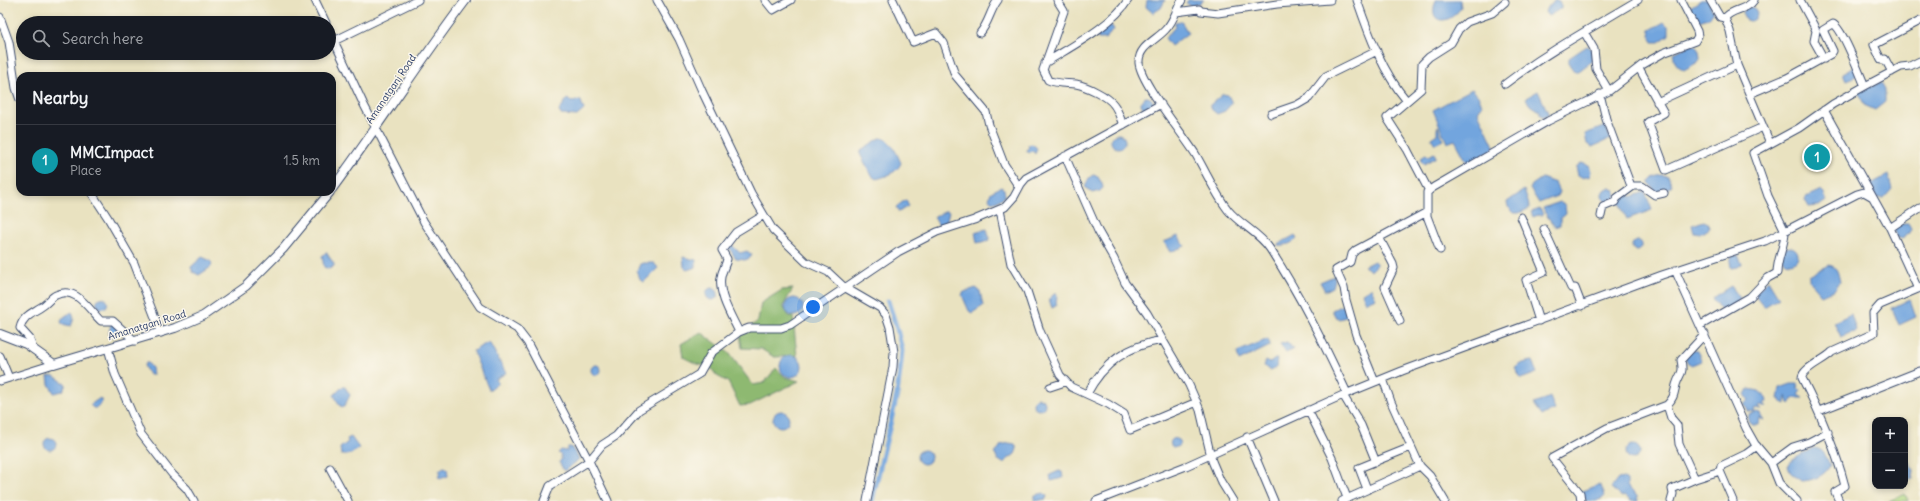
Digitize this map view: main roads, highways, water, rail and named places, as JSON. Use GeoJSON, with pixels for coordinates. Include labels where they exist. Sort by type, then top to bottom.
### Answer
{"type":"FeatureCollection","features":[{"type":"Feature","properties":{"kind":"main road","name":"Amanatganj Road"},"geometry":{"type":"LineString","coordinates":[[336,183],[466,0]]}},
{"type":"Feature","properties":{"kind":"main road","name":"Amanatganj Road"},"geometry":{"type":"LineString","coordinates":[[0,334],[19,340],[54,364],[161,333],[193,322],[246,286],[283,249],[327,196]]}},
{"type":"Feature","properties":{"kind":"water"},"geometry":{"type":"Polygon","coordinates":[[[1147,0],[1165,0],[1161,8],[1153,13],[1146,7],[1147,0]]]}},
{"type":"Feature","properties":{"kind":"water"},"geometry":{"type":"Polygon","coordinates":[[[1188,0],[1204,0],[1200,4],[1191,6],[1186,3],[1188,0]]]}},
{"type":"Feature","properties":{"kind":"water"},"geometry":{"type":"Polygon","coordinates":[[[1436,0],[1460,0],[1461,7],[1457,13],[1451,17],[1446,20],[1441,20],[1434,15],[1436,0]]]}},
{"type":"Feature","properties":{"kind":"water"},"geometry":{"type":"Polygon","coordinates":[[[1555,0],[1559,1],[1562,8],[1548,16],[1545,12],[1547,7],[1555,0]]]}},
{"type":"Feature","properties":{"kind":"water"},"geometry":{"type":"Polygon","coordinates":[[[1701,0],[1708,0],[1713,12],[1708,18],[1699,21],[1694,18],[1690,7],[1701,0]]]}},
{"type":"Feature","properties":{"kind":"water"},"geometry":{"type":"Polygon","coordinates":[[[1750,7],[1755,9],[1757,14],[1755,19],[1750,21],[1745,19],[1743,14],[1745,9],[1750,7]]]}},
{"type":"Feature","properties":{"kind":"water"},"geometry":{"type":"Polygon","coordinates":[[[1181,21],[1188,33],[1171,46],[1165,38],[1175,27],[1175,22],[1181,21]]]}},
{"type":"Feature","properties":{"kind":"water"},"geometry":{"type":"Polygon","coordinates":[[[1664,22],[1669,27],[1669,35],[1659,42],[1653,42],[1649,35],[1650,30],[1664,22]]]}},
{"type":"Feature","properties":{"kind":"water"},"geometry":{"type":"Polygon","coordinates":[[[1107,26],[1112,26],[1114,30],[1105,39],[1098,39],[1097,33],[1107,26]]]}},
{"type":"Feature","properties":{"kind":"water"},"geometry":{"type":"Polygon","coordinates":[[[1690,45],[1695,45],[1699,51],[1700,59],[1698,62],[1684,70],[1676,63],[1674,53],[1690,45]]]}},
{"type":"Feature","properties":{"kind":"water"},"geometry":{"type":"Polygon","coordinates":[[[1587,46],[1591,48],[1592,61],[1579,71],[1574,71],[1569,64],[1569,58],[1587,46]]]}},
{"type":"Feature","properties":{"kind":"water"},"geometry":{"type":"Polygon","coordinates":[[[1854,67],[1859,75],[1846,80],[1843,73],[1854,67]]]}},
{"type":"Feature","properties":{"kind":"water"},"geometry":{"type":"Polygon","coordinates":[[[1881,82],[1885,89],[1885,102],[1875,110],[1864,105],[1859,92],[1881,82]]]}},
{"type":"Feature","properties":{"kind":"water"},"geometry":{"type":"Polygon","coordinates":[[[1472,89],[1479,97],[1482,105],[1478,112],[1495,148],[1468,164],[1455,140],[1447,143],[1433,110],[1472,89]]]}},
{"type":"Feature","properties":{"kind":"water"},"geometry":{"type":"Polygon","coordinates":[[[1538,91],[1549,115],[1544,117],[1540,114],[1540,111],[1529,104],[1526,98],[1538,91]]]}},
{"type":"Feature","properties":{"kind":"water"},"geometry":{"type":"Polygon","coordinates":[[[1223,94],[1228,95],[1232,103],[1225,111],[1217,114],[1210,108],[1210,105],[1223,94]]]}},
{"type":"Feature","properties":{"kind":"water"},"geometry":{"type":"Polygon","coordinates":[[[1145,97],[1149,97],[1153,103],[1149,109],[1145,109],[1141,105],[1141,101],[1145,97]]]}},
{"type":"Feature","properties":{"kind":"water"},"geometry":{"type":"Polygon","coordinates":[[[567,99],[572,102],[576,100],[581,101],[584,110],[577,116],[561,115],[559,111],[567,99]]]}},
{"type":"Feature","properties":{"kind":"water"},"geometry":{"type":"Polygon","coordinates":[[[1438,126],[1443,140],[1435,144],[1431,138],[1437,134],[1438,126]]]}},
{"type":"Feature","properties":{"kind":"water"},"geometry":{"type":"Polygon","coordinates":[[[1606,126],[1610,139],[1592,147],[1587,144],[1585,134],[1606,126]]]}},
{"type":"Feature","properties":{"kind":"water"},"geometry":{"type":"Polygon","coordinates":[[[1118,134],[1123,136],[1125,141],[1123,146],[1118,148],[1113,146],[1111,141],[1113,136],[1118,134]]]}},
{"type":"Feature","properties":{"kind":"water"},"geometry":{"type":"Polygon","coordinates":[[[880,138],[884,139],[890,144],[901,163],[894,172],[876,179],[872,176],[860,154],[861,150],[880,138]]]}},
{"type":"Feature","properties":{"kind":"water"},"geometry":{"type":"Polygon","coordinates":[[[1032,144],[1037,148],[1035,154],[1033,151],[1030,152],[1026,150],[1029,147],[1028,145],[1032,144]]]}},
{"type":"Feature","properties":{"kind":"water"},"geometry":{"type":"Polygon","coordinates":[[[1434,153],[1436,157],[1424,164],[1420,160],[1425,154],[1429,156],[1434,153]]]}},
{"type":"Feature","properties":{"kind":"water"},"geometry":{"type":"Polygon","coordinates":[[[1581,163],[1589,165],[1591,171],[1590,176],[1583,178],[1578,175],[1576,167],[1581,163]]]}},
{"type":"Feature","properties":{"kind":"water"},"geometry":{"type":"Polygon","coordinates":[[[1093,175],[1097,176],[1102,183],[1103,188],[1100,191],[1092,193],[1085,187],[1089,178],[1093,175]]]}},
{"type":"Feature","properties":{"kind":"water"},"geometry":{"type":"Polygon","coordinates":[[[1662,175],[1668,176],[1672,185],[1666,190],[1656,193],[1649,182],[1654,177],[1662,175]]]}},
{"type":"Feature","properties":{"kind":"water"},"geometry":{"type":"Polygon","coordinates":[[[1888,175],[1892,189],[1884,198],[1876,198],[1871,188],[1871,184],[1888,175]]]}},
{"type":"Feature","properties":{"kind":"water"},"geometry":{"type":"Polygon","coordinates":[[[1542,178],[1555,183],[1559,192],[1557,196],[1539,203],[1530,189],[1532,185],[1542,178]]]}},
{"type":"Feature","properties":{"kind":"water"},"geometry":{"type":"Polygon","coordinates":[[[1001,187],[1004,189],[1005,196],[996,202],[991,201],[989,199],[991,192],[1001,187]]]}},
{"type":"Feature","properties":{"kind":"water"},"geometry":{"type":"Polygon","coordinates":[[[1609,188],[1614,190],[1616,195],[1614,200],[1609,202],[1604,200],[1602,195],[1604,190],[1609,188]]]}},
{"type":"Feature","properties":{"kind":"water"},"geometry":{"type":"Polygon","coordinates":[[[1524,190],[1530,208],[1519,213],[1514,213],[1508,207],[1507,202],[1524,190]]]}},
{"type":"Feature","properties":{"kind":"water"},"geometry":{"type":"Polygon","coordinates":[[[1821,190],[1824,193],[1826,201],[1819,206],[1809,207],[1805,200],[1806,197],[1821,190]]]}},
{"type":"Feature","properties":{"kind":"water"},"geometry":{"type":"Polygon","coordinates":[[[1645,192],[1652,210],[1627,219],[1619,202],[1628,193],[1631,197],[1645,192]]]}},
{"type":"Feature","properties":{"kind":"water"},"geometry":{"type":"Polygon","coordinates":[[[904,201],[907,201],[908,206],[899,212],[896,207],[904,201]]]}},
{"type":"Feature","properties":{"kind":"water"},"geometry":{"type":"Polygon","coordinates":[[[1560,202],[1565,205],[1566,214],[1560,219],[1560,225],[1555,227],[1543,208],[1560,202]]]}},
{"type":"Feature","properties":{"kind":"water"},"geometry":{"type":"Polygon","coordinates":[[[1540,209],[1543,214],[1541,216],[1538,215],[1533,217],[1531,212],[1540,209]]]}},
{"type":"Feature","properties":{"kind":"water"},"geometry":{"type":"Polygon","coordinates":[[[946,211],[949,212],[946,223],[939,226],[934,217],[946,211]]]}},
{"type":"Feature","properties":{"kind":"water"},"geometry":{"type":"Polygon","coordinates":[[[1704,221],[1708,223],[1709,228],[1700,234],[1694,233],[1692,225],[1704,221]]]}},
{"type":"Feature","properties":{"kind":"water"},"geometry":{"type":"Polygon","coordinates":[[[1901,224],[1908,224],[1911,229],[1910,233],[1902,239],[1896,237],[1894,229],[1901,224]]]}},
{"type":"Feature","properties":{"kind":"water"},"geometry":{"type":"Polygon","coordinates":[[[987,229],[990,240],[977,243],[975,232],[987,229]]]}},
{"type":"Feature","properties":{"kind":"water"},"geometry":{"type":"Polygon","coordinates":[[[1295,235],[1297,239],[1292,242],[1285,245],[1277,245],[1295,235]]]}},
{"type":"Feature","properties":{"kind":"water"},"geometry":{"type":"Polygon","coordinates":[[[1178,236],[1185,246],[1170,252],[1164,242],[1178,236]]]}},
{"type":"Feature","properties":{"kind":"water"},"geometry":{"type":"Polygon","coordinates":[[[1635,241],[1639,241],[1641,242],[1641,250],[1635,251],[1632,248],[1632,244],[1635,241]]]}},
{"type":"Feature","properties":{"kind":"water"},"geometry":{"type":"Polygon","coordinates":[[[731,244],[740,253],[747,251],[752,255],[750,258],[745,260],[736,259],[729,248],[731,244]]]}},
{"type":"Feature","properties":{"kind":"water"},"geometry":{"type":"Polygon","coordinates":[[[1787,247],[1793,247],[1798,252],[1796,261],[1793,263],[1787,263],[1782,258],[1782,252],[1787,247]]]}},
{"type":"Feature","properties":{"kind":"water"},"geometry":{"type":"Polygon","coordinates":[[[326,252],[334,264],[334,266],[329,269],[324,267],[322,256],[326,252]]]}},
{"type":"Feature","properties":{"kind":"water"},"geometry":{"type":"Polygon","coordinates":[[[1738,255],[1742,264],[1738,267],[1731,268],[1730,261],[1732,256],[1738,255]]]}},
{"type":"Feature","properties":{"kind":"water"},"geometry":{"type":"Polygon","coordinates":[[[202,257],[212,263],[211,267],[199,275],[193,272],[191,267],[202,257]]]}},
{"type":"Feature","properties":{"kind":"water"},"geometry":{"type":"Polygon","coordinates":[[[683,257],[696,260],[696,267],[687,270],[684,267],[683,257]]]}},
{"type":"Feature","properties":{"kind":"water"},"geometry":{"type":"Polygon","coordinates":[[[1374,261],[1376,266],[1371,271],[1364,266],[1374,261]]]}},
{"type":"Feature","properties":{"kind":"water"},"geometry":{"type":"Polygon","coordinates":[[[654,263],[658,268],[644,282],[640,280],[637,271],[640,264],[654,263]]]}},
{"type":"Feature","properties":{"kind":"water"},"geometry":{"type":"Polygon","coordinates":[[[1828,265],[1836,269],[1840,282],[1834,290],[1821,295],[1809,281],[1809,276],[1828,265]]]}},
{"type":"Feature","properties":{"kind":"water"},"geometry":{"type":"Polygon","coordinates":[[[1334,276],[1335,279],[1333,287],[1325,291],[1320,282],[1334,276]]]}},
{"type":"Feature","properties":{"kind":"water"},"geometry":{"type":"Polygon","coordinates":[[[1768,280],[1779,298],[1764,307],[1758,300],[1755,293],[1768,280]]]}},
{"type":"Feature","properties":{"kind":"water"},"geometry":{"type":"Polygon","coordinates":[[[1731,286],[1740,298],[1739,301],[1723,311],[1712,298],[1731,286]]]}},
{"type":"Feature","properties":{"kind":"water"},"geometry":{"type":"Polygon","coordinates":[[[714,288],[717,289],[717,299],[710,300],[707,299],[706,292],[707,289],[714,288]]]}},
{"type":"Feature","properties":{"kind":"water"},"geometry":{"type":"Polygon","coordinates":[[[976,288],[980,291],[983,306],[972,313],[969,311],[962,295],[964,292],[976,288]]]}},
{"type":"Feature","properties":{"kind":"water"},"geometry":{"type":"Polygon","coordinates":[[[1371,288],[1376,298],[1366,302],[1362,293],[1371,288]]]}},
{"type":"Feature","properties":{"kind":"water"},"geometry":{"type":"Polygon","coordinates":[[[1054,294],[1057,294],[1056,306],[1052,308],[1049,299],[1054,294]]]}},
{"type":"Feature","properties":{"kind":"water"},"geometry":{"type":"Polygon","coordinates":[[[102,297],[106,299],[108,303],[106,307],[102,309],[98,307],[96,303],[98,299],[102,297]]]}},
{"type":"Feature","properties":{"kind":"water"},"geometry":{"type":"Polygon","coordinates":[[[794,298],[800,301],[803,307],[800,313],[794,316],[788,313],[785,307],[788,301],[794,298]]]}},
{"type":"Feature","properties":{"kind":"water"},"geometry":{"type":"Polygon","coordinates":[[[1910,299],[1916,317],[1899,325],[1892,308],[1910,299]]]}},
{"type":"Feature","properties":{"kind":"water"},"geometry":{"type":"Polygon","coordinates":[[[1344,305],[1349,316],[1339,319],[1335,316],[1332,310],[1344,305]]]}},
{"type":"Feature","properties":{"kind":"water"},"geometry":{"type":"Polygon","coordinates":[[[72,312],[74,319],[71,326],[62,324],[61,321],[65,316],[72,312]]]}},
{"type":"Feature","properties":{"kind":"water"},"geometry":{"type":"Polygon","coordinates":[[[1851,314],[1856,330],[1853,333],[1852,332],[1841,337],[1834,322],[1851,314]]]}},
{"type":"Feature","properties":{"kind":"water"},"geometry":{"type":"Polygon","coordinates":[[[111,323],[117,328],[117,335],[114,337],[110,336],[109,333],[111,323]]]}},
{"type":"Feature","properties":{"kind":"water"},"geometry":{"type":"Polygon","coordinates":[[[1268,339],[1270,346],[1239,361],[1237,352],[1268,339]]]}},
{"type":"Feature","properties":{"kind":"water"},"geometry":{"type":"Polygon","coordinates":[[[489,342],[506,373],[496,379],[498,383],[489,390],[473,351],[489,342]]]}},
{"type":"Feature","properties":{"kind":"water"},"geometry":{"type":"Polygon","coordinates":[[[1287,342],[1293,349],[1286,353],[1280,344],[1287,342]]]}},
{"type":"Feature","properties":{"kind":"water"},"geometry":{"type":"Polygon","coordinates":[[[1692,350],[1697,351],[1702,361],[1691,365],[1688,364],[1685,357],[1692,350]]]}},
{"type":"Feature","properties":{"kind":"water"},"geometry":{"type":"Polygon","coordinates":[[[791,355],[799,358],[802,366],[799,374],[791,377],[783,374],[780,366],[783,358],[791,355]]]}},
{"type":"Feature","properties":{"kind":"water"},"geometry":{"type":"Polygon","coordinates":[[[1277,359],[1276,368],[1270,371],[1264,366],[1266,361],[1270,363],[1277,359]]]}},
{"type":"Feature","properties":{"kind":"water"},"geometry":{"type":"Polygon","coordinates":[[[1532,361],[1537,373],[1521,379],[1515,368],[1523,363],[1532,361]]]}},
{"type":"Feature","properties":{"kind":"water"},"geometry":{"type":"Polygon","coordinates":[[[147,362],[152,368],[153,375],[149,375],[144,366],[147,362]]]}},
{"type":"Feature","properties":{"kind":"water"},"geometry":{"type":"Polygon","coordinates":[[[594,365],[598,365],[601,370],[598,375],[594,375],[591,372],[591,368],[594,365]]]}},
{"type":"Feature","properties":{"kind":"water"},"geometry":{"type":"Polygon","coordinates":[[[48,376],[54,376],[66,384],[63,391],[54,393],[49,384],[48,376]]]}},
{"type":"Feature","properties":{"kind":"water"},"geometry":{"type":"Polygon","coordinates":[[[1791,384],[1797,384],[1798,389],[1801,390],[1798,395],[1803,398],[1793,398],[1790,405],[1786,396],[1786,404],[1778,399],[1780,388],[1791,384]]]}},
{"type":"Feature","properties":{"kind":"water"},"geometry":{"type":"Polygon","coordinates":[[[342,387],[345,387],[350,395],[344,407],[340,406],[334,395],[342,387]]]}},
{"type":"Feature","properties":{"kind":"water"},"geometry":{"type":"Polygon","coordinates":[[[1749,389],[1759,391],[1766,397],[1767,402],[1764,403],[1767,407],[1760,405],[1759,407],[1762,409],[1755,408],[1754,412],[1748,411],[1744,404],[1749,401],[1745,394],[1749,389]]]}},
{"type":"Feature","properties":{"kind":"water"},"geometry":{"type":"Polygon","coordinates":[[[1550,397],[1555,410],[1542,415],[1534,404],[1550,397]]]}},
{"type":"Feature","properties":{"kind":"water"},"geometry":{"type":"Polygon","coordinates":[[[100,398],[102,402],[97,408],[93,408],[90,405],[100,398]]]}},
{"type":"Feature","properties":{"kind":"water"},"geometry":{"type":"Polygon","coordinates":[[[1039,398],[1043,400],[1045,404],[1043,408],[1039,410],[1035,408],[1033,404],[1035,400],[1039,398]]]}},
{"type":"Feature","properties":{"kind":"water"},"geometry":{"type":"Polygon","coordinates":[[[781,411],[787,413],[789,419],[787,425],[781,427],[775,425],[773,419],[775,413],[781,411]]]}},
{"type":"Feature","properties":{"kind":"water"},"geometry":{"type":"Polygon","coordinates":[[[1757,412],[1761,414],[1764,420],[1759,418],[1758,424],[1753,424],[1748,421],[1749,414],[1757,412]]]}},
{"type":"Feature","properties":{"kind":"water"},"geometry":{"type":"Polygon","coordinates":[[[351,437],[359,448],[351,454],[341,455],[340,448],[348,442],[347,439],[351,437]]]}},
{"type":"Feature","properties":{"kind":"water"},"geometry":{"type":"Polygon","coordinates":[[[50,438],[54,440],[56,444],[54,448],[50,450],[46,448],[44,444],[46,440],[50,438]]]}},
{"type":"Feature","properties":{"kind":"water"},"geometry":{"type":"Polygon","coordinates":[[[1173,439],[1177,439],[1179,443],[1177,447],[1173,447],[1171,445],[1171,441],[1173,439]]]}},
{"type":"Feature","properties":{"kind":"water"},"geometry":{"type":"Polygon","coordinates":[[[1009,443],[1015,444],[1017,449],[1015,454],[1003,463],[997,459],[995,454],[1001,445],[1009,443]]]}},
{"type":"Feature","properties":{"kind":"water"},"geometry":{"type":"Polygon","coordinates":[[[1630,445],[1636,445],[1640,449],[1640,455],[1636,459],[1630,459],[1626,455],[1626,449],[1630,445]]]}},
{"type":"Feature","properties":{"kind":"water"},"geometry":{"type":"Polygon","coordinates":[[[568,447],[571,447],[579,459],[564,471],[559,462],[561,460],[561,456],[558,453],[561,450],[567,451],[568,447]]]}},
{"type":"Feature","properties":{"kind":"water"},"geometry":{"type":"Polygon","coordinates":[[[1813,448],[1817,448],[1822,451],[1830,465],[1822,475],[1809,480],[1801,481],[1790,472],[1788,466],[1791,461],[1813,448]]]}},
{"type":"Feature","properties":{"kind":"water"},"geometry":{"type":"Polygon","coordinates":[[[924,450],[929,452],[931,457],[929,462],[924,464],[919,462],[917,457],[919,452],[924,450]]]}},
{"type":"Feature","properties":{"kind":"water"},"geometry":{"type":"Polygon","coordinates":[[[1908,461],[1914,470],[1913,479],[1908,479],[1908,461]]]}},
{"type":"Feature","properties":{"kind":"water"},"geometry":{"type":"Polygon","coordinates":[[[444,467],[447,468],[448,476],[440,479],[438,477],[441,473],[439,470],[444,467]]]}},
{"type":"Feature","properties":{"kind":"water"},"geometry":{"type":"Polygon","coordinates":[[[1059,471],[1062,472],[1063,478],[1051,481],[1050,475],[1059,471]]]}},
{"type":"Feature","properties":{"kind":"water"},"geometry":{"type":"Polygon","coordinates":[[[1624,478],[1627,480],[1627,486],[1637,496],[1638,501],[1631,501],[1625,496],[1622,497],[1611,488],[1618,479],[1624,478]]]}},
{"type":"Feature","properties":{"kind":"water"},"geometry":{"type":"Polygon","coordinates":[[[1598,485],[1601,486],[1605,496],[1596,501],[1586,501],[1581,492],[1598,485]]]}},
{"type":"Feature","properties":{"kind":"water"},"geometry":{"type":"Polygon","coordinates":[[[1044,493],[1047,496],[1046,499],[1035,501],[1035,495],[1044,493]]]}},
{"type":"Feature","properties":{"kind":"waterway"},"geometry":{"type":"LineString","coordinates":[[872,501],[897,395],[902,350],[888,301]]}},
{"type":"Feature","properties":{"kind":"place","name":"MMCImpact"},"geometry":{"type":"Point","coordinates":[1817,157]}}]}
